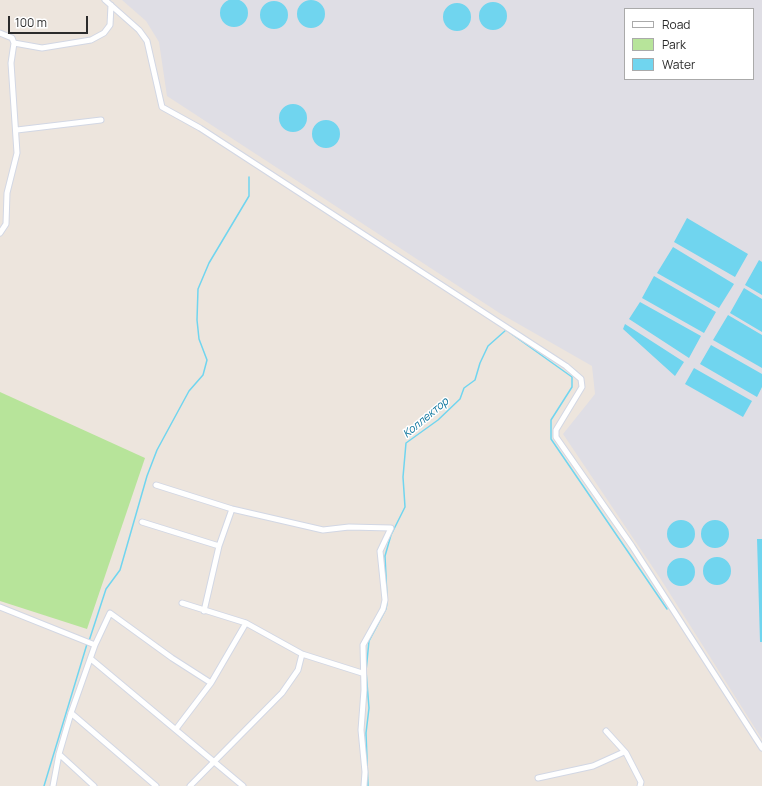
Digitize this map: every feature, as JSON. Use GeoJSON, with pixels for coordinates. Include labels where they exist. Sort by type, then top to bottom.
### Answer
{"type":"FeatureCollection","features":[{"type":"Feature","properties":{"kind":"street"},"geometry":{"type":"LineString","coordinates":[[105,0],[139,30],[147,41],[162,107],[200,128],[566,366],[581,378],[582,387],[556,430],[556,437],[632,546],[762,748]]}},
{"type":"Feature","properties":{"kind":"street"},"geometry":{"type":"LineString","coordinates":[[14,43],[42,48],[90,40],[104,32],[110,25],[111,5]]}},
{"type":"Feature","properties":{"kind":"street"},"geometry":{"type":"LineString","coordinates":[[0,32],[12,38],[14,43],[12,63],[18,154],[7,193],[6,224],[0,232]]}},
{"type":"Feature","properties":{"kind":"street"},"geometry":{"type":"LineString","coordinates":[[17,130],[101,120]]}},
{"type":"Feature","properties":{"kind":"street"},"geometry":{"type":"LineString","coordinates":[[156,485],[232,509],[323,530],[348,527],[391,528],[380,551],[385,600],[383,609],[363,645],[362,673],[364,690],[361,730],[365,772],[364,786]]}},
{"type":"Feature","properties":{"kind":"street"},"geometry":{"type":"LineString","coordinates":[[204,611],[219,546],[232,509]]}},
{"type":"Feature","properties":{"kind":"street"},"geometry":{"type":"LineString","coordinates":[[142,522],[219,546]]}},
{"type":"Feature","properties":{"kind":"street"},"geometry":{"type":"LineString","coordinates":[[182,603],[246,624],[302,654],[362,673]]}},
{"type":"Feature","properties":{"kind":"street"},"geometry":{"type":"LineString","coordinates":[[0,607],[90,643]]}},
{"type":"Feature","properties":{"kind":"street"},"geometry":{"type":"LineString","coordinates":[[53,786],[59,754],[71,713],[91,659],[90,643],[110,613],[172,658],[211,682]]}},
{"type":"Feature","properties":{"kind":"street"},"geometry":{"type":"LineString","coordinates":[[176,729],[211,682],[246,624]]}},
{"type":"Feature","properties":{"kind":"street"},"geometry":{"type":"LineString","coordinates":[[190,786],[282,693],[298,670],[302,654]]}},
{"type":"Feature","properties":{"kind":"street"},"geometry":{"type":"LineString","coordinates":[[91,659],[215,761],[243,786]]}},
{"type":"Feature","properties":{"kind":"street"},"geometry":{"type":"LineString","coordinates":[[71,713],[156,786]]}},
{"type":"Feature","properties":{"kind":"street"},"geometry":{"type":"LineString","coordinates":[[606,731],[624,752],[641,782],[640,786]]}},
{"type":"Feature","properties":{"kind":"street"},"geometry":{"type":"LineString","coordinates":[[538,778],[586,768],[624,752]]}},
{"type":"Feature","properties":{"kind":"street"},"geometry":{"type":"LineString","coordinates":[[59,754],[94,786]]}},
{"type":"Feature","properties":{"kind":"shaded area"},"geometry":{"type":"Polygon","coordinates":[[[122,0],[762,0],[762,739],[660,578],[563,434],[595,394],[592,366],[501,314],[167,96],[159,42],[146,21],[122,0]]]}},
{"type":"Feature","properties":{"kind":"green space"},"geometry":{"type":"Polygon","coordinates":[[[0,392],[145,458],[87,629],[0,601],[0,392]]]}},
{"type":"Feature","properties":{"kind":"water"},"geometry":{"type":"Polygon","coordinates":[[[234,-1],[244,3],[248,13],[244,23],[234,27],[224,23],[220,13],[224,3],[234,-1]]]}},
{"type":"Feature","properties":{"kind":"water"},"geometry":{"type":"Polygon","coordinates":[[[311,0],[321,4],[325,14],[321,24],[311,28],[301,24],[297,14],[301,4],[311,0]]]}},
{"type":"Feature","properties":{"kind":"water"},"geometry":{"type":"Polygon","coordinates":[[[274,1],[284,5],[288,15],[284,25],[274,29],[264,25],[260,15],[264,5],[274,1]]]}},
{"type":"Feature","properties":{"kind":"water"},"geometry":{"type":"Polygon","coordinates":[[[493,2],[503,6],[507,16],[503,26],[493,30],[483,26],[479,16],[483,6],[493,2]]]}},
{"type":"Feature","properties":{"kind":"water"},"geometry":{"type":"Polygon","coordinates":[[[457,3],[467,7],[471,17],[467,27],[457,31],[447,27],[443,17],[447,7],[457,3]]]}},
{"type":"Feature","properties":{"kind":"water"},"geometry":{"type":"Polygon","coordinates":[[[293,104],[303,108],[307,118],[303,128],[293,132],[283,128],[279,118],[283,108],[293,104]]]}},
{"type":"Feature","properties":{"kind":"water"},"geometry":{"type":"Polygon","coordinates":[[[326,120],[336,124],[340,134],[336,144],[326,148],[316,144],[312,134],[316,124],[326,120]]]}},
{"type":"Feature","properties":{"kind":"water"},"geometry":{"type":"Polygon","coordinates":[[[687,218],[748,254],[735,277],[674,242],[687,218]]]}},
{"type":"Feature","properties":{"kind":"water"},"geometry":{"type":"Polygon","coordinates":[[[673,247],[734,284],[719,308],[657,273],[673,247]]]}},
{"type":"Feature","properties":{"kind":"water"},"geometry":{"type":"Polygon","coordinates":[[[759,260],[762,262],[762,295],[745,285],[759,260]]]}},
{"type":"Feature","properties":{"kind":"water"},"geometry":{"type":"Polygon","coordinates":[[[654,276],[716,312],[704,333],[642,298],[654,276]]]}},
{"type":"Feature","properties":{"kind":"water"},"geometry":{"type":"Polygon","coordinates":[[[744,288],[762,299],[762,332],[730,313],[744,288]]]}},
{"type":"Feature","properties":{"kind":"water"},"geometry":{"type":"Polygon","coordinates":[[[640,302],[701,336],[689,358],[629,319],[640,302]]]}},
{"type":"Feature","properties":{"kind":"water"},"geometry":{"type":"Polygon","coordinates":[[[728,315],[762,335],[762,368],[713,340],[728,315]]]}},
{"type":"Feature","properties":{"kind":"water"},"geometry":{"type":"Polygon","coordinates":[[[625,324],[684,362],[675,376],[623,329],[625,324]]]}},
{"type":"Feature","properties":{"kind":"water"},"geometry":{"type":"Polygon","coordinates":[[[711,345],[762,374],[762,387],[757,397],[700,364],[711,345]]]}},
{"type":"Feature","properties":{"kind":"water"},"geometry":{"type":"Polygon","coordinates":[[[694,368],[752,401],[743,417],[685,384],[694,368]]]}},
{"type":"Feature","properties":{"kind":"water"},"geometry":{"type":"Polygon","coordinates":[[[681,520],[691,524],[695,534],[691,544],[681,548],[671,544],[667,534],[671,524],[681,520]]]}},
{"type":"Feature","properties":{"kind":"water"},"geometry":{"type":"Polygon","coordinates":[[[715,520],[725,524],[729,534],[725,544],[715,548],[705,544],[701,534],[705,524],[715,520]]]}},
{"type":"Feature","properties":{"kind":"water"},"geometry":{"type":"Polygon","coordinates":[[[757,539],[762,539],[762,642],[760,642],[757,539]]]}},
{"type":"Feature","properties":{"kind":"water"},"geometry":{"type":"Polygon","coordinates":[[[717,557],[727,561],[731,571],[727,581],[717,585],[707,581],[703,571],[707,561],[717,557]]]}},
{"type":"Feature","properties":{"kind":"water"},"geometry":{"type":"Polygon","coordinates":[[[681,558],[691,562],[695,572],[691,582],[681,586],[671,582],[667,572],[671,562],[681,558]]]}},
{"type":"Feature","properties":{"kind":"waterway"},"geometry":{"type":"LineString","coordinates":[[89,641],[106,589],[120,570],[147,476],[157,450],[189,391],[203,375],[207,360],[199,339],[197,320],[198,289],[209,263],[249,196],[249,177]]}},
{"type":"Feature","properties":{"kind":"waterway","name":"Коллектор"},"geometry":{"type":"LineString","coordinates":[[387,597],[385,556],[391,535],[405,507],[403,477],[406,443],[438,420],[460,399],[464,388],[475,380],[480,363],[488,346],[506,330],[572,377],[572,387],[551,420],[551,439],[667,609]]}},
{"type":"Feature","properties":{"kind":"waterway","name":"Коллектор"},"geometry":{"type":"LineString","coordinates":[[368,786],[366,733],[369,708],[366,671],[369,641],[386,609],[387,603]]}},
{"type":"Feature","properties":{"kind":"waterway"},"geometry":{"type":"LineString","coordinates":[[44,786],[87,644]]}}]}
